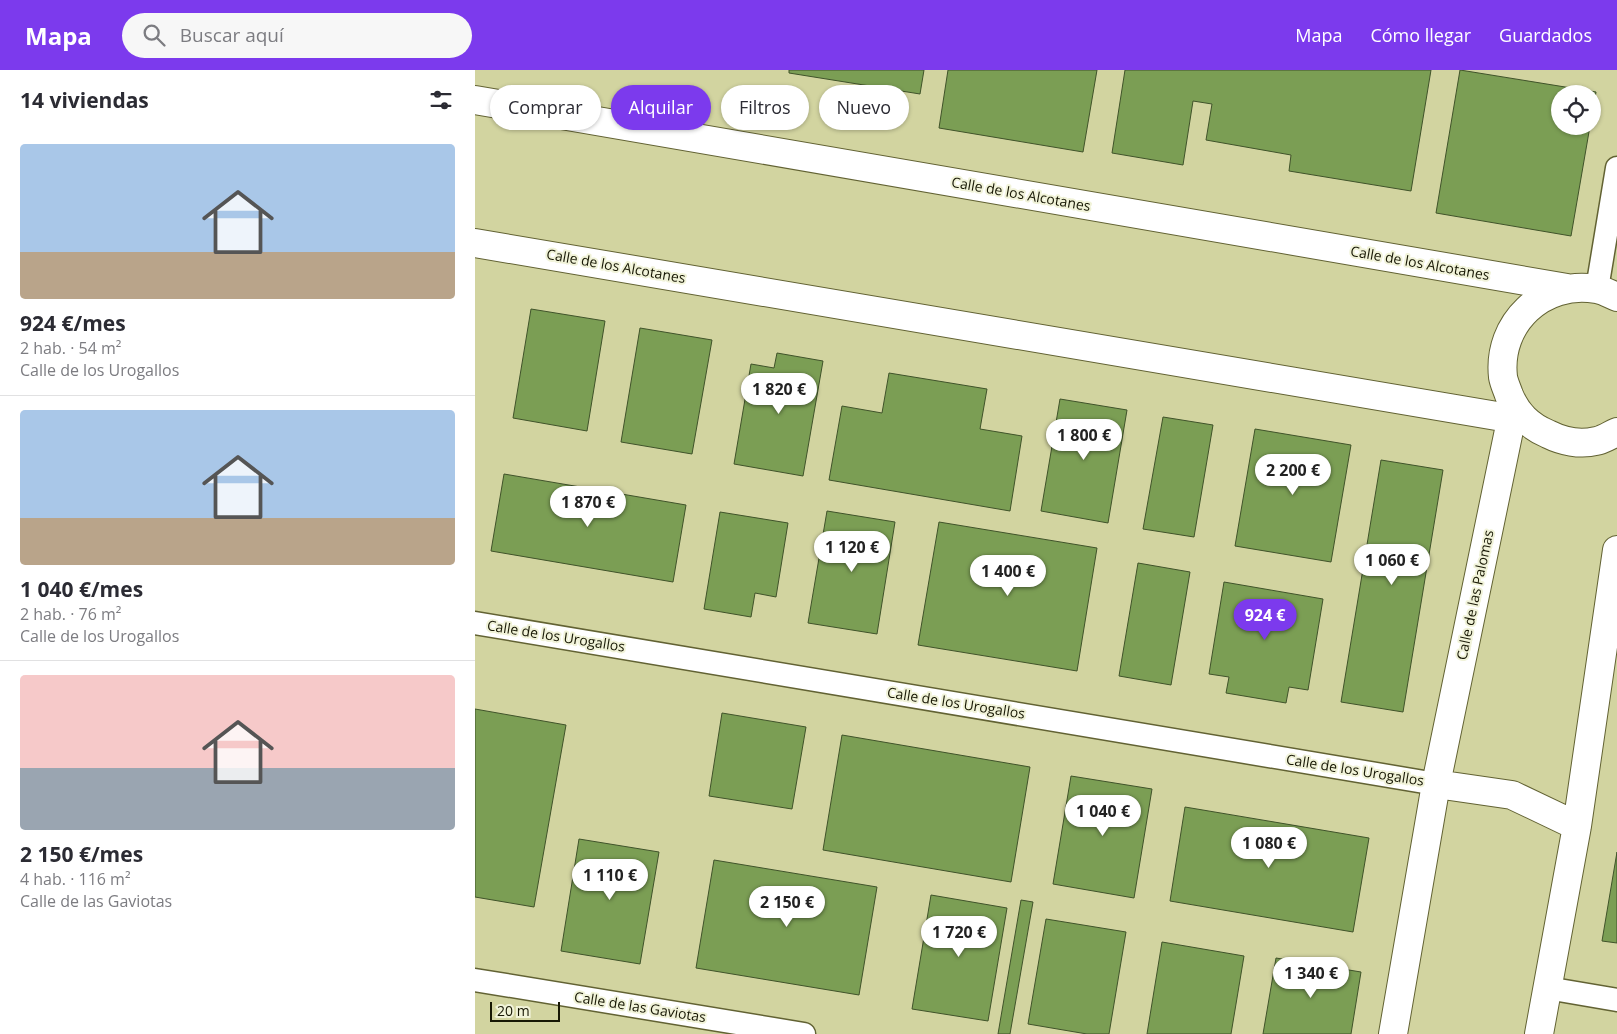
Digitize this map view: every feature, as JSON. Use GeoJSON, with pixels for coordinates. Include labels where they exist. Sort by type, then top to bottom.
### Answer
{"type":"FeatureCollection","features":[{"type":"Feature","properties":{"kind":"street","name":"Calle de los Alcotanes"},"geometry":{"type":"LineString","coordinates":[[475,100],[1567,288],[1607,293]]}},
{"type":"Feature","properties":{"kind":"street"},"geometry":{"type":"LineString","coordinates":[[1607,293],[1617,168]]}},
{"type":"Feature","properties":{"kind":"street","name":"Calle de los Alcotanes"},"geometry":{"type":"LineString","coordinates":[[475,243],[1517,415]]}},
{"type":"Feature","properties":{"kind":"street"},"geometry":{"type":"LineString","coordinates":[[1567,288],[1539,299],[1517,320],[1504,347],[1503,378],[1517,415],[1535,429],[1564,442],[1595,442],[1617,432]]}},
{"type":"Feature","properties":{"kind":"street","name":"Calle de las Palomas"},"geometry":{"type":"LineString","coordinates":[[1393,1034],[1436,784],[1517,415]]}},
{"type":"Feature","properties":{"kind":"street"},"geometry":{"type":"LineString","coordinates":[[1539,1034],[1577,826],[1617,550]]}},
{"type":"Feature","properties":{"kind":"street","name":"Calle de los Urogallos"},"geometry":{"type":"LineString","coordinates":[[475,623],[1436,784]]}},
{"type":"Feature","properties":{"kind":"street"},"geometry":{"type":"LineString","coordinates":[[1436,784],[1513,795],[1577,826]]}},
{"type":"Feature","properties":{"kind":"street","name":"Calle de las Gaviotas"},"geometry":{"type":"LineString","coordinates":[[475,980],[804,1034]]}},
{"type":"Feature","properties":{"kind":"street"},"geometry":{"type":"LineString","coordinates":[[1547,988],[1617,1000]]}},
{"type":"Feature","properties":{"kind":"building"},"geometry":{"type":"Polygon","coordinates":[[[789,70],[924,70],[920,94],[909,92],[909,85],[864,85],[789,73],[789,70]]]}},
{"type":"Feature","properties":{"kind":"building"},"geometry":{"type":"Polygon","coordinates":[[[948,70],[1097,70],[1083,152],[939,128],[948,70]]]}},
{"type":"Feature","properties":{"kind":"building"},"geometry":{"type":"Polygon","coordinates":[[[1125,70],[1431,70],[1411,191],[1289,171],[1291,155],[1206,140],[1212,104],[1193,101],[1183,165],[1112,153],[1125,70]]]}},
{"type":"Feature","properties":{"kind":"building"},"geometry":{"type":"Polygon","coordinates":[[[1460,70],[1553,85],[1551,85],[1551,135],[1588,135],[1571,236],[1436,213],[1460,70]]]}},
{"type":"Feature","properties":{"kind":"building"},"geometry":{"type":"Polygon","coordinates":[[[531,309],[605,321],[587,431],[513,418],[531,309]]]}},
{"type":"Feature","properties":{"kind":"building"},"geometry":{"type":"Polygon","coordinates":[[[640,328],[712,340],[692,454],[621,442],[640,328]]]}},
{"type":"Feature","properties":{"kind":"building"},"geometry":{"type":"Polygon","coordinates":[[[777,353],[823,361],[803,476],[734,464],[751,364],[774,368],[777,353]]]}},
{"type":"Feature","properties":{"kind":"building"},"geometry":{"type":"Polygon","coordinates":[[[889,373],[987,389],[980,429],[1022,436],[1010,511],[829,480],[842,406],[882,413],[889,373]]]}},
{"type":"Feature","properties":{"kind":"building"},"geometry":{"type":"Polygon","coordinates":[[[1060,399],[1127,410],[1108,523],[1041,511],[1060,399]]]}},
{"type":"Feature","properties":{"kind":"building"},"geometry":{"type":"Polygon","coordinates":[[[1163,417],[1213,425],[1194,537],[1143,529],[1163,417]]]}},
{"type":"Feature","properties":{"kind":"building"},"geometry":{"type":"Polygon","coordinates":[[[1255,429],[1351,445],[1331,562],[1235,546],[1255,429]]]}},
{"type":"Feature","properties":{"kind":"building"},"geometry":{"type":"Polygon","coordinates":[[[1381,460],[1443,470],[1403,712],[1341,702],[1381,460]]]}},
{"type":"Feature","properties":{"kind":"building"},"geometry":{"type":"Polygon","coordinates":[[[504,474],[686,505],[673,582],[491,551],[504,474]]]}},
{"type":"Feature","properties":{"kind":"building"},"geometry":{"type":"Polygon","coordinates":[[[827,511],[895,522],[877,634],[808,623],[827,511]]]}},
{"type":"Feature","properties":{"kind":"building"},"geometry":{"type":"Polygon","coordinates":[[[720,512],[788,523],[776,597],[755,593],[751,617],[704,609],[720,512]]]}},
{"type":"Feature","properties":{"kind":"building"},"geometry":{"type":"Polygon","coordinates":[[[939,522],[1097,548],[1077,671],[918,645],[939,522]]]}},
{"type":"Feature","properties":{"kind":"building"},"geometry":{"type":"Polygon","coordinates":[[[1138,563],[1190,572],[1171,685],[1119,676],[1138,563]]]}},
{"type":"Feature","properties":{"kind":"building"},"geometry":{"type":"Polygon","coordinates":[[[1224,582],[1323,599],[1308,690],[1289,687],[1286,703],[1226,693],[1229,677],[1209,674],[1224,582]]]}},
{"type":"Feature","properties":{"kind":"building"},"geometry":{"type":"Polygon","coordinates":[[[475,709],[566,725],[534,907],[475,897],[475,709]]]}},
{"type":"Feature","properties":{"kind":"building"},"geometry":{"type":"Polygon","coordinates":[[[722,713],[806,727],[792,809],[709,796],[722,713]]]}},
{"type":"Feature","properties":{"kind":"building"},"geometry":{"type":"Polygon","coordinates":[[[842,735],[1030,767],[1011,882],[823,850],[842,735]]]}},
{"type":"Feature","properties":{"kind":"building"},"geometry":{"type":"Polygon","coordinates":[[[1071,776],[1152,789],[1134,898],[1053,884],[1071,776]]]}},
{"type":"Feature","properties":{"kind":"building"},"geometry":{"type":"Polygon","coordinates":[[[1185,807],[1369,838],[1353,932],[1170,901],[1185,807]]]}},
{"type":"Feature","properties":{"kind":"building"},"geometry":{"type":"Polygon","coordinates":[[[579,839],[659,852],[640,964],[561,951],[579,839]]]}},
{"type":"Feature","properties":{"kind":"building"},"geometry":{"type":"Polygon","coordinates":[[[1617,852],[1617,943],[1602,941],[1617,852]]]}},
{"type":"Feature","properties":{"kind":"building"},"geometry":{"type":"Polygon","coordinates":[[[714,860],[877,887],[859,995],[696,968],[714,860]]]}},
{"type":"Feature","properties":{"kind":"building"},"geometry":{"type":"Polygon","coordinates":[[[931,895],[1007,908],[988,1021],[912,1009],[931,895]]]}},
{"type":"Feature","properties":{"kind":"building"},"geometry":{"type":"Polygon","coordinates":[[[1021,900],[1033,902],[1010,1034],[998,1034],[1021,900]]]}},
{"type":"Feature","properties":{"kind":"building"},"geometry":{"type":"Polygon","coordinates":[[[1046,919],[1126,932],[1109,1034],[1087,1034],[1028,1024],[1046,919]]]}},
{"type":"Feature","properties":{"kind":"building"},"geometry":{"type":"Polygon","coordinates":[[[1162,942],[1244,956],[1231,1034],[1147,1034],[1162,942]]]}},
{"type":"Feature","properties":{"kind":"building"},"geometry":{"type":"Polygon","coordinates":[[[1276,958],[1361,972],[1351,1034],[1263,1034],[1276,958]]]}}]}
